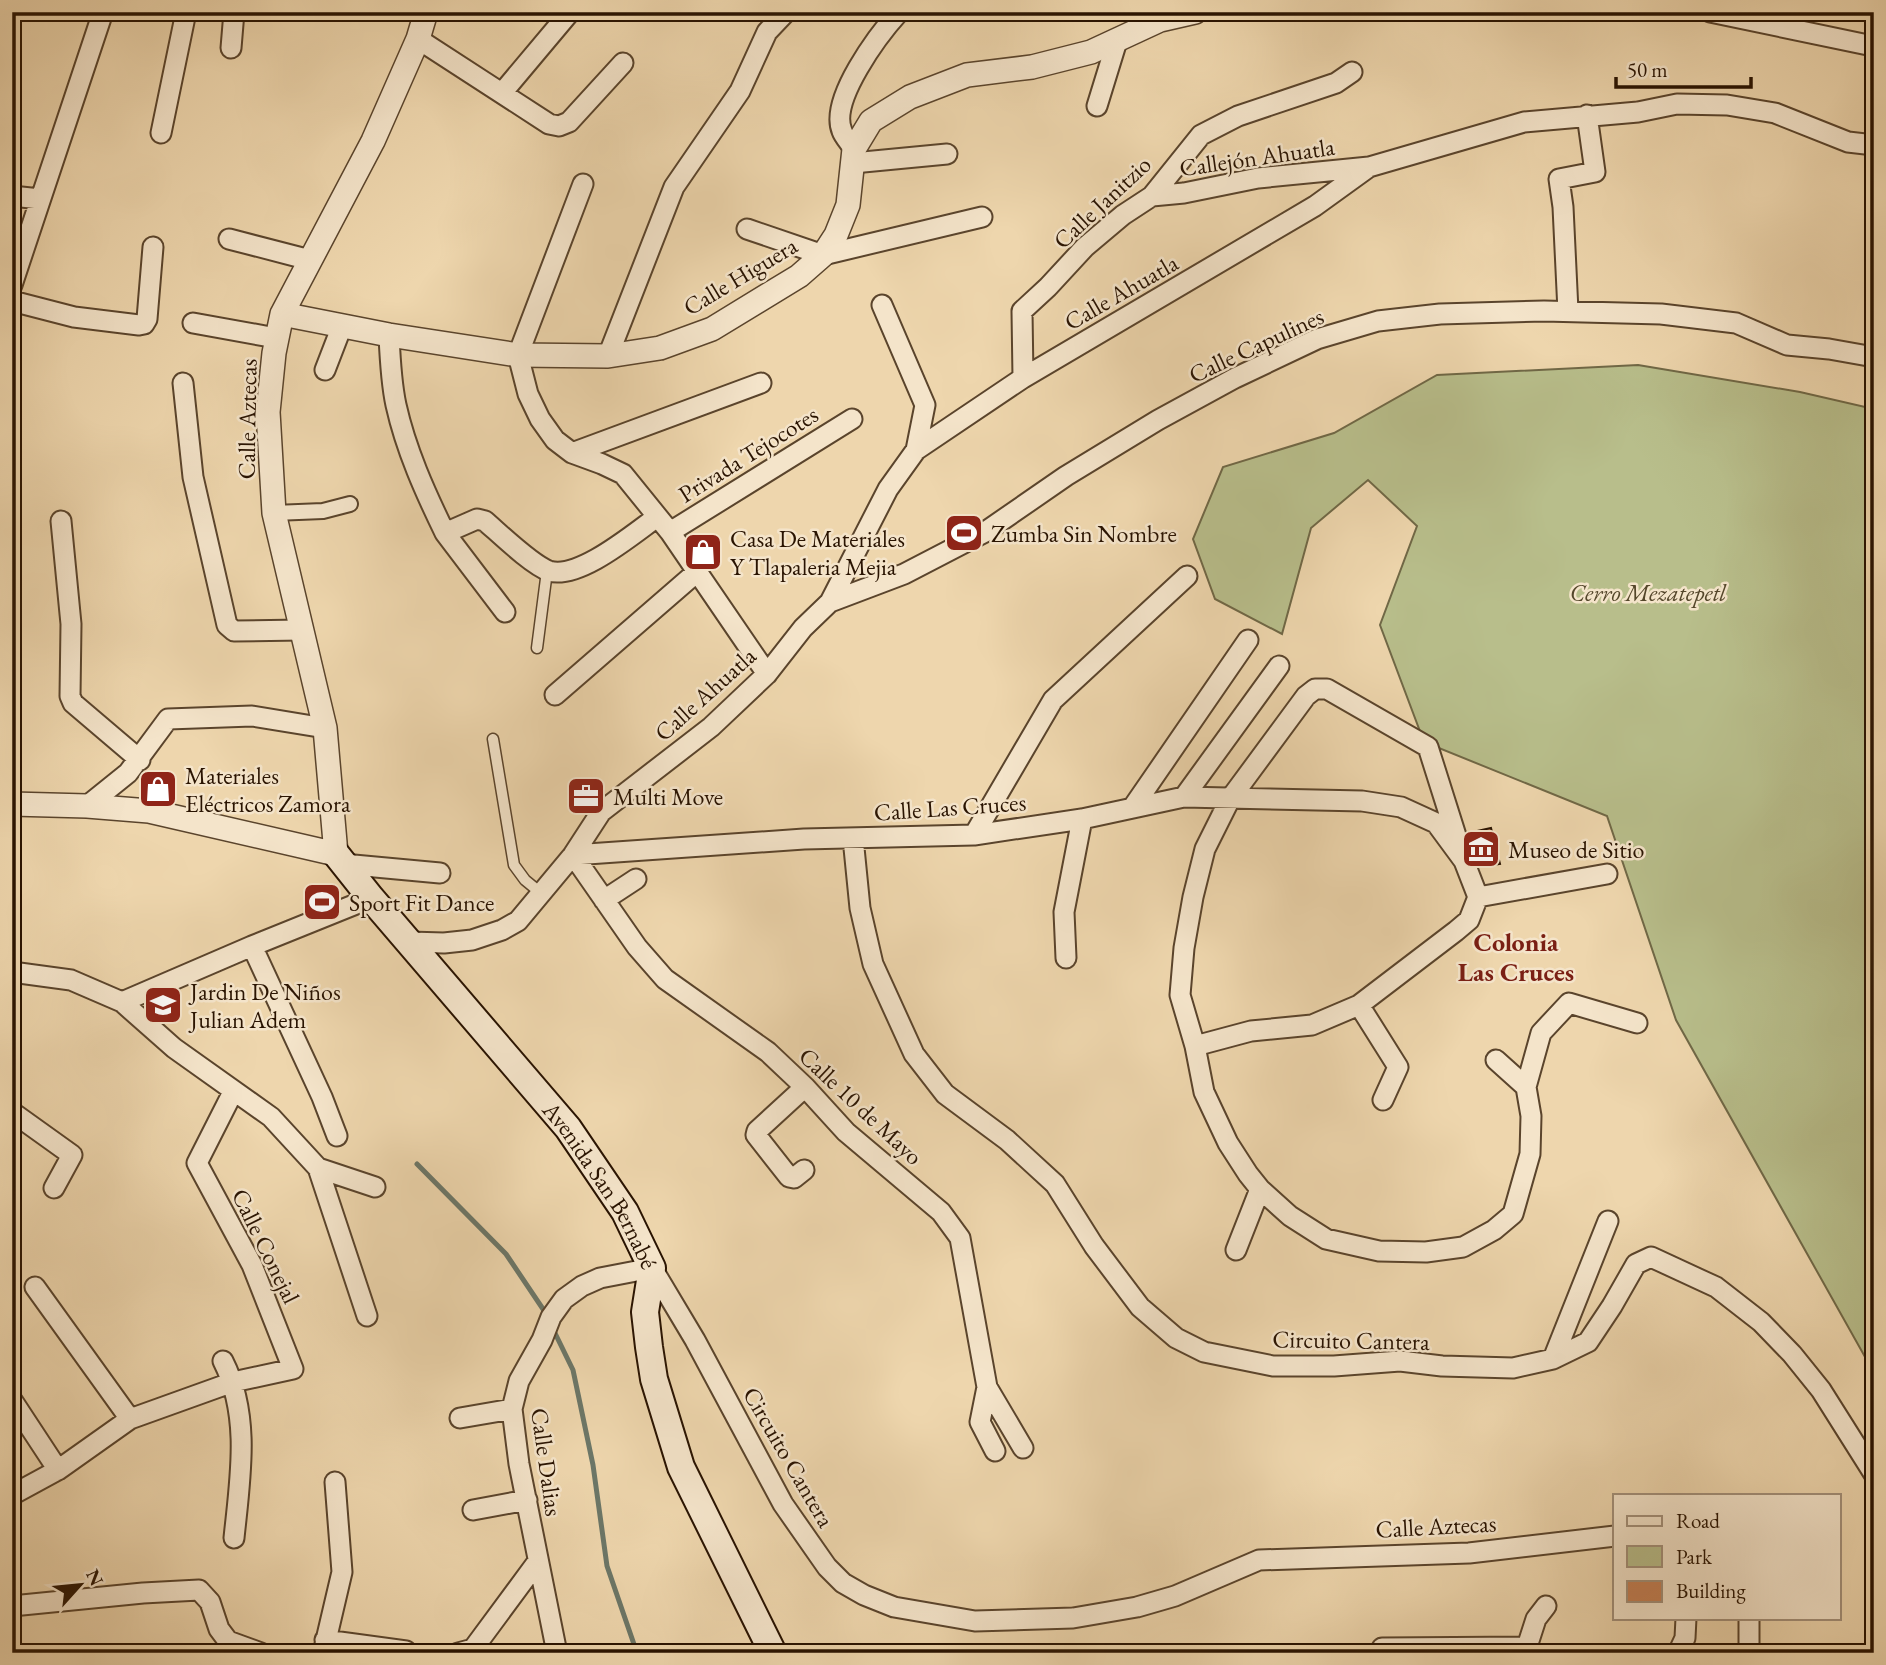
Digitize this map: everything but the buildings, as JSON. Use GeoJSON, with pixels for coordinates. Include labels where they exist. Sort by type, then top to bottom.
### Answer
{"type":"FeatureCollection","features":[{"type":"Feature","properties":{"kind":"main road","name":"Avenida San Bernabé"},"geometry":{"type":"LineString","coordinates":[[340,859],[568,1128],[625,1212],[652,1268],[645,1312],[649,1346],[654,1380],[681,1467],[773,1653]]}},
{"type":"Feature","properties":{"kind":"street"},"geometry":{"type":"LineString","coordinates":[[12,285],[103,12]]}},
{"type":"Feature","properties":{"kind":"street"},"geometry":{"type":"LineString","coordinates":[[161,133],[186,12]]}},
{"type":"Feature","properties":{"kind":"street"},"geometry":{"type":"LineString","coordinates":[[231,48],[234,12]]}},
{"type":"Feature","properties":{"kind":"street","name":"Calle Aztecas"},"geometry":{"type":"LineString","coordinates":[[340,859],[325,728],[274,513],[268,412],[276,338],[282,314],[373,141],[418,39],[426,12]]}},
{"type":"Feature","properties":{"kind":"street"},"geometry":{"type":"LineString","coordinates":[[502,93],[570,12]]}},
{"type":"Feature","properties":{"kind":"street"},"geometry":{"type":"LineString","coordinates":[[608,356],[674,187],[740,91],[767,32],[786,12]]}},
{"type":"Feature","properties":{"kind":"street"},"geometry":{"type":"LineString","coordinates":[[899,12],[879,33],[851,82],[840,112],[841,130],[854,156],[947,155]]}},
{"type":"Feature","properties":{"kind":"street","name":"Calle Higuera"},"geometry":{"type":"LineString","coordinates":[[282,314],[389,335],[518,355],[608,356],[660,348],[712,329],[799,276],[823,256],[836,236],[848,205],[854,156],[871,121],[910,97],[967,75],[1032,67],[1091,52],[1160,20],[1195,12]]}},
{"type":"Feature","properties":{"kind":"street"},"geometry":{"type":"LineString","coordinates":[[1710,12],[1868,45]]}},
{"type":"Feature","properties":{"kind":"street"},"geometry":{"type":"LineString","coordinates":[[418,39],[549,124],[559,126],[569,122],[623,63]]}},
{"type":"Feature","properties":{"kind":"street"},"geometry":{"type":"LineString","coordinates":[[1097,106],[1117,41]]}},
{"type":"Feature","properties":{"kind":"street","name":"Calle Janitzio"},"geometry":{"type":"LineString","coordinates":[[1023,378],[1022,311],[1085,247],[1123,215],[1152,196],[1200,135],[1238,116],[1336,83],[1352,72]]}},
{"type":"Feature","properties":{"kind":"street","name":"Calle Ahuatla"},"geometry":{"type":"LineString","coordinates":[[573,855],[601,812],[711,727],[767,674],[803,628],[830,602],[888,489],[916,450],[1023,378],[1315,206],[1369,167],[1524,122],[1638,112],[1677,104],[1727,105],[1775,113],[1848,142],[1874,145]]}},
{"type":"Feature","properties":{"kind":"street"},"geometry":{"type":"LineString","coordinates":[[1568,311],[1559,179],[1595,172],[1587,116]]}},
{"type":"Feature","properties":{"kind":"street","name":"Callejón Ahuatla"},"geometry":{"type":"LineString","coordinates":[[1152,196],[1184,193],[1258,178],[1369,167]]}},
{"type":"Feature","properties":{"kind":"street"},"geometry":{"type":"LineString","coordinates":[[583,184],[518,355],[528,394],[540,419],[555,440],[572,453],[623,474],[664,524],[767,674]]}},
{"type":"Feature","properties":{"kind":"street"},"geometry":{"type":"LineString","coordinates":[[12,196],[40,199]]}},
{"type":"Feature","properties":{"kind":"street"},"geometry":{"type":"LineString","coordinates":[[747,229],[823,256],[982,217]]}},
{"type":"Feature","properties":{"kind":"street"},"geometry":{"type":"LineString","coordinates":[[229,239],[310,261]]}},
{"type":"Feature","properties":{"kind":"street"},"geometry":{"type":"LineString","coordinates":[[12,301],[74,317],[144,324],[147,319],[153,247]]}},
{"type":"Feature","properties":{"kind":"street"},"geometry":{"type":"LineString","coordinates":[[882,305],[925,405],[916,450]]}},
{"type":"Feature","properties":{"kind":"street","name":"Calle Capulines"},"geometry":{"type":"LineString","coordinates":[[830,602],[904,574],[985,532],[1066,476],[1158,420],[1235,379],[1317,339],[1378,321],[1440,314],[1568,311],[1661,314],[1736,323],[1787,345],[1874,357]]}},
{"type":"Feature","properties":{"kind":"street"},"geometry":{"type":"LineString","coordinates":[[192,323],[276,338]]}},
{"type":"Feature","properties":{"kind":"street"},"geometry":{"type":"LineString","coordinates":[[325,370],[342,326]]}},
{"type":"Feature","properties":{"kind":"street"},"geometry":{"type":"LineString","coordinates":[[389,335],[396,405],[417,476],[444,533],[505,612]]}},
{"type":"Feature","properties":{"kind":"street"},"geometry":{"type":"LineString","coordinates":[[183,383],[192,477],[227,625],[234,631],[302,630]]}},
{"type":"Feature","properties":{"kind":"street"},"geometry":{"type":"LineString","coordinates":[[572,453],[761,383]]}},
{"type":"Feature","properties":{"kind":"street","name":"Privada Tejocotes"},"geometry":{"type":"LineString","coordinates":[[547,571],[563,574],[588,563],[664,524],[852,419]]}},
{"type":"Feature","properties":{"kind":"street"},"geometry":{"type":"LineString","coordinates":[[274,513],[323,511],[351,504]]}},
{"type":"Feature","properties":{"kind":"street"},"geometry":{"type":"LineString","coordinates":[[444,533],[477,519],[485,521],[547,571]]}},
{"type":"Feature","properties":{"kind":"street"},"geometry":{"type":"LineString","coordinates":[[61,521],[71,624],[70,696],[73,703],[140,760]]}},
{"type":"Feature","properties":{"kind":"street"},"geometry":{"type":"LineString","coordinates":[[555,695],[698,572]]}},
{"type":"Feature","properties":{"kind":"street"},"geometry":{"type":"LineString","coordinates":[[974,835],[1053,700],[1187,576]]}},
{"type":"Feature","properties":{"kind":"street"},"geometry":{"type":"LineString","coordinates":[[1133,807],[1248,640]]}},
{"type":"Feature","properties":{"kind":"street"},"geometry":{"type":"LineString","coordinates":[[1184,797],[1279,666]]}},
{"type":"Feature","properties":{"kind":"street"},"geometry":{"type":"LineString","coordinates":[[1464,861],[1427,747],[1327,689],[1315,689],[1306,696],[1230,799],[1205,849],[1184,948],[1180,995],[1195,1046],[1204,1092],[1215,1117],[1248,1174],[1260,1189],[1290,1216],[1326,1239],[1379,1251],[1426,1252],[1463,1247],[1493,1230],[1513,1214],[1530,1154],[1531,1116],[1526,1087],[1541,1033],[1569,1003],[1637,1023]]}},
{"type":"Feature","properties":{"kind":"street"},"geometry":{"type":"LineString","coordinates":[[87,806],[128,773],[168,719],[253,716],[325,728]]}},
{"type":"Feature","properties":{"kind":"street","name":"Calle Las Cruces"},"geometry":{"type":"LineString","coordinates":[[573,855],[804,839],[974,835],[1082,820],[1184,797],[1362,801],[1401,807],[1436,823],[1464,861],[1478,897]]}},
{"type":"Feature","properties":{"kind":"street"},"geometry":{"type":"LineString","coordinates":[[12,804],[149,811],[340,859],[440,873]]}},
{"type":"Feature","properties":{"kind":"street"},"geometry":{"type":"LineString","coordinates":[[1066,958],[1064,912],[1082,820]]}},
{"type":"Feature","properties":{"kind":"street","name":"Circuito Cantera"},"geometry":{"type":"LineString","coordinates":[[853,838],[860,908],[873,964],[914,1054],[945,1094],[1007,1140],[1055,1184],[1094,1246],[1140,1307],[1176,1338],[1204,1352],[1273,1366],[1334,1366],[1399,1361],[1442,1366],[1513,1368],[1553,1359],[1588,1342],[1636,1264],[1651,1257],[1716,1287],[1761,1322],[1793,1354],[1821,1390],[1874,1474]]}},
{"type":"Feature","properties":{"kind":"street"},"geometry":{"type":"LineString","coordinates":[[409,942],[444,943],[472,940],[502,930],[518,921],[573,855]]}},
{"type":"Feature","properties":{"kind":"street","name":"Calle 10 de Mayo"},"geometry":{"type":"LineString","coordinates":[[573,855],[637,947],[665,979],[768,1052],[846,1132],[941,1212],[960,1238],[987,1387],[1023,1448]]}},
{"type":"Feature","properties":{"kind":"street"},"geometry":{"type":"LineString","coordinates":[[1195,1046],[1251,1031],[1312,1025],[1359,1005],[1469,920],[1478,897],[1607,874]]}},
{"type":"Feature","properties":{"kind":"street"},"geometry":{"type":"LineString","coordinates":[[604,900],[636,879]]}},
{"type":"Feature","properties":{"kind":"street"},"geometry":{"type":"LineString","coordinates":[[122,1002],[371,898]]}},
{"type":"Feature","properties":{"kind":"street"},"geometry":{"type":"LineString","coordinates":[[252,946],[322,1097],[337,1136]]}},
{"type":"Feature","properties":{"kind":"street"},"geometry":{"type":"LineString","coordinates":[[12,972],[71,980],[122,1002],[174,1048],[271,1117],[318,1168],[367,1315]]}},
{"type":"Feature","properties":{"kind":"street"},"geometry":{"type":"LineString","coordinates":[[1359,1005],[1398,1067],[1382,1100]]}},
{"type":"Feature","properties":{"kind":"street"},"geometry":{"type":"LineString","coordinates":[[1496,1060],[1526,1087]]}},
{"type":"Feature","properties":{"kind":"street"},"geometry":{"type":"LineString","coordinates":[[804,1170],[794,1178],[789,1177],[757,1135],[757,1131],[805,1087]]}},
{"type":"Feature","properties":{"kind":"street","name":"Calle Conejal"},"geometry":{"type":"LineString","coordinates":[[233,1092],[197,1163],[252,1265],[293,1369],[233,1382]]}},
{"type":"Feature","properties":{"kind":"street"},"geometry":{"type":"LineString","coordinates":[[12,1112],[72,1156],[54,1188]]}},
{"type":"Feature","properties":{"kind":"street"},"geometry":{"type":"LineString","coordinates":[[318,1168],[376,1187]]}},
{"type":"Feature","properties":{"kind":"street"},"geometry":{"type":"LineString","coordinates":[[1236,1250],[1260,1189]]}},
{"type":"Feature","properties":{"kind":"street"},"geometry":{"type":"LineString","coordinates":[[1553,1359],[1608,1220]]}},
{"type":"Feature","properties":{"kind":"street","name":"Circuito Cantera"},"geometry":{"type":"LineString","coordinates":[[652,1268],[695,1340],[783,1504],[827,1567],[844,1583],[864,1595],[894,1607],[975,1621],[1073,1618],[1137,1607],[1175,1596],[1259,1560]]}},
{"type":"Feature","properties":{"kind":"street","name":"Calle Dalias"},"geometry":{"type":"LineString","coordinates":[[557,1653],[512,1409],[519,1381],[542,1340],[551,1317],[564,1299],[582,1286],[600,1279],[652,1268]]}},
{"type":"Feature","properties":{"kind":"street"},"geometry":{"type":"LineString","coordinates":[[35,1287],[130,1419]]}},
{"type":"Feature","properties":{"kind":"street"},"geometry":{"type":"LineString","coordinates":[[223,1361],[233,1382],[242,1458],[234,1538]]}},
{"type":"Feature","properties":{"kind":"street"},"geometry":{"type":"LineString","coordinates":[[12,1495],[58,1470],[130,1419],[233,1382]]}},
{"type":"Feature","properties":{"kind":"street"},"geometry":{"type":"LineString","coordinates":[[987,1387],[980,1422],[995,1451]]}},
{"type":"Feature","properties":{"kind":"street"},"geometry":{"type":"LineString","coordinates":[[12,1400],[58,1470]]}},
{"type":"Feature","properties":{"kind":"street"},"geometry":{"type":"LineString","coordinates":[[460,1418],[512,1409]]}},
{"type":"Feature","properties":{"kind":"street"},"geometry":{"type":"LineString","coordinates":[[335,1482],[342,1572],[324,1646],[406,1651]]}},
{"type":"Feature","properties":{"kind":"street"},"geometry":{"type":"LineString","coordinates":[[473,1510],[527,1500]]}},
{"type":"Feature","properties":{"kind":"street","name":"Calle Aztecas"},"geometry":{"type":"LineString","coordinates":[[1259,1560],[1469,1553],[1613,1536]]}},
{"type":"Feature","properties":{"kind":"street"},"geometry":{"type":"LineString","coordinates":[[458,1653],[473,1649],[538,1561]]}},
{"type":"Feature","properties":{"kind":"street"},"geometry":{"type":"LineString","coordinates":[[12,1606],[199,1590],[210,1602],[219,1629],[228,1641],[261,1653]]}},
{"type":"Feature","properties":{"kind":"street"},"geometry":{"type":"LineString","coordinates":[[1382,1648],[1526,1650],[1536,1619],[1546,1606]]}},
{"type":"Feature","properties":{"kind":"street"},"geometry":{"type":"LineString","coordinates":[[1678,1653],[1685,1637],[1686,1620]]}},
{"type":"Feature","properties":{"kind":"street"},"geometry":{"type":"LineString","coordinates":[[1749,1620],[1749,1653]]}},
{"type":"Feature","properties":{"kind":"lane"},"geometry":{"type":"LineString","coordinates":[[537,648],[547,571]]}},
{"type":"Feature","properties":{"kind":"lane"},"geometry":{"type":"LineString","coordinates":[[493,739],[514,864],[525,880],[542,894]]}},
{"type":"Feature","properties":{"kind":"green space","name":"Cerro Mezatepetl"},"geometry":{"type":"Polygon","coordinates":[[[1638,365],[1800,392],[1874,409],[1874,1373],[1676,1020],[1607,816],[1424,742],[1380,625],[1417,526],[1368,480],[1311,528],[1282,634],[1215,599],[1193,539],[1223,467],[1334,433],[1437,375],[1638,365]]]}},
{"type":"Feature","properties":{"kind":"waterway"},"geometry":{"type":"LineString","coordinates":[[417,1164],[506,1254],[547,1315]]}},
{"type":"Feature","properties":{"kind":"waterway"},"geometry":{"type":"LineString","coordinates":[[552,1327],[573,1370],[593,1465],[607,1566],[637,1653]]}},
{"type":"Feature","properties":{"kind":"place","name":"Zumba Sin Nombre"},"geometry":{"type":"Point","coordinates":[964,533]}},
{"type":"Feature","properties":{"kind":"place","name":"Casa De Materiales Y Tlapaleria Mejia"},"geometry":{"type":"Point","coordinates":[703,552]}},
{"type":"Feature","properties":{"kind":"place","name":"Materiales Eléctricos Zamora"},"geometry":{"type":"Point","coordinates":[158,789]}},
{"type":"Feature","properties":{"kind":"place","name":"Multi Move"},"geometry":{"type":"Point","coordinates":[586,796]}},
{"type":"Feature","properties":{"kind":"place","name":"Museo de Sitio"},"geometry":{"type":"Point","coordinates":[1481,849]}},
{"type":"Feature","properties":{"kind":"place","name":"Sport Fit Dance"},"geometry":{"type":"Point","coordinates":[322,902]}},
{"type":"Feature","properties":{"kind":"place","name":"Jardin De Niños Julian Adem"},"geometry":{"type":"Point","coordinates":[163,1005]}},
{"type":"Feature","properties":{"kind":"district","name":"Colonia Las Cruces"},"geometry":{"type":"Point","coordinates":[1516,957]}}]}
